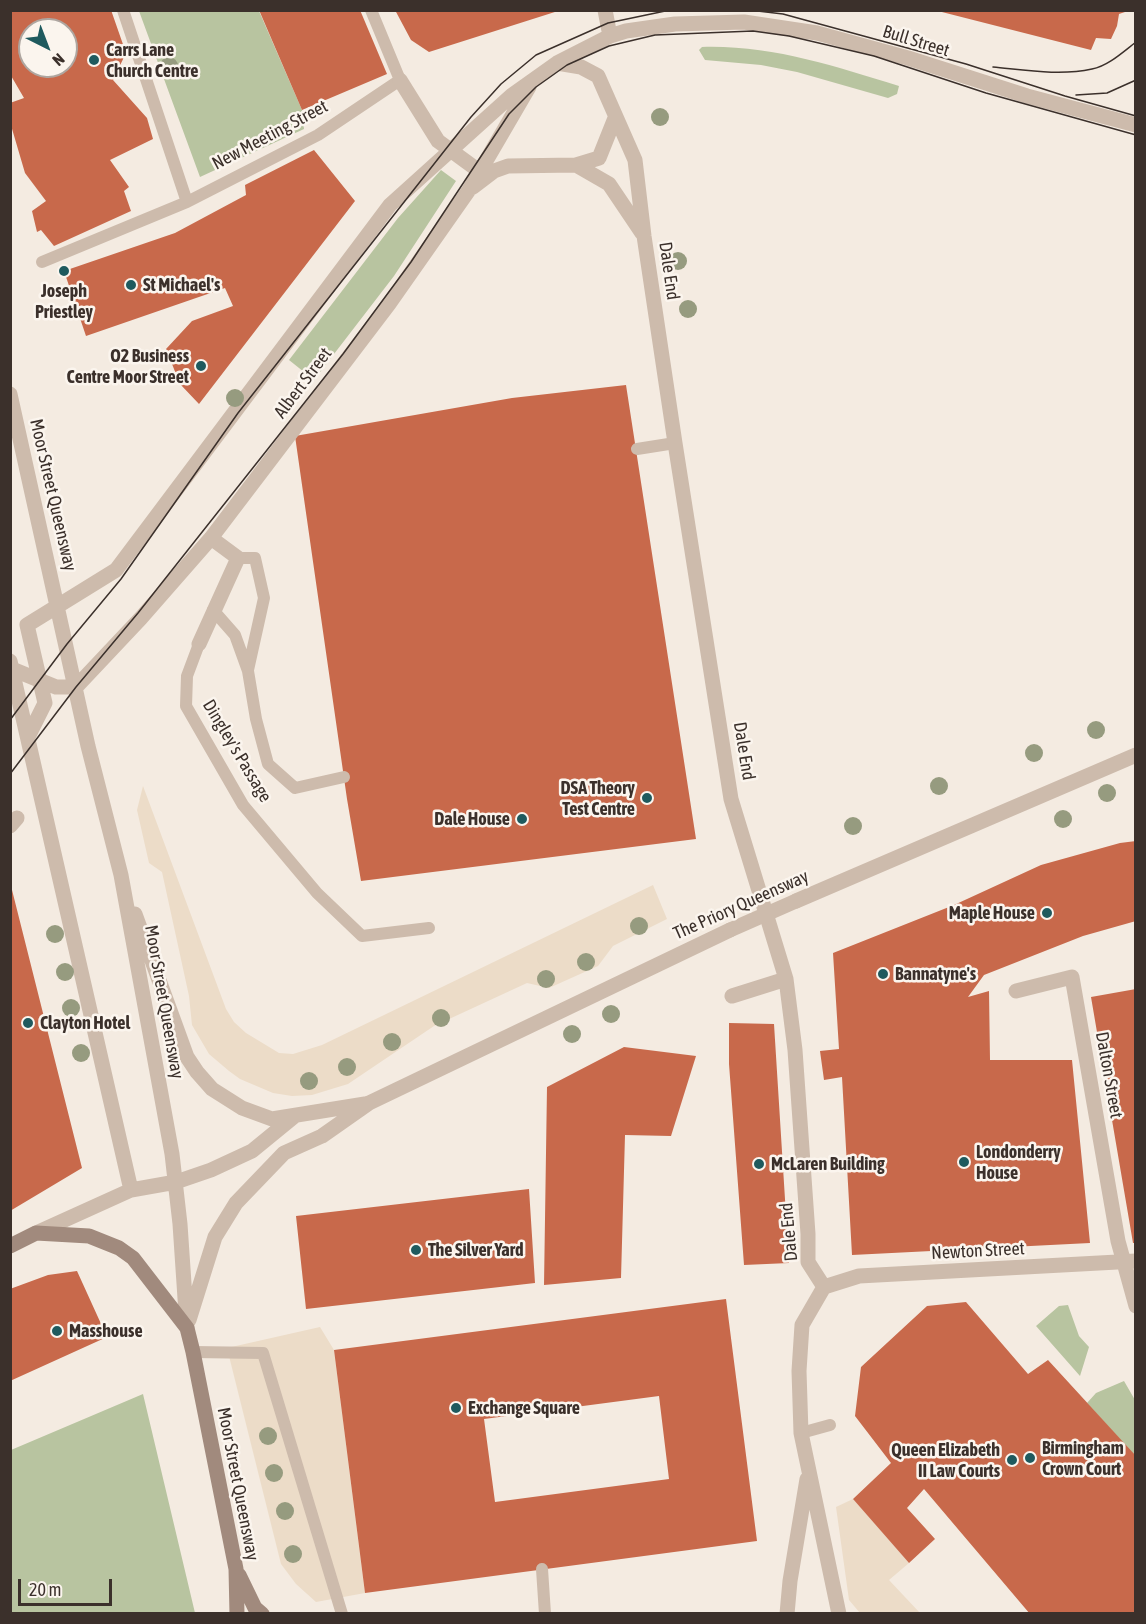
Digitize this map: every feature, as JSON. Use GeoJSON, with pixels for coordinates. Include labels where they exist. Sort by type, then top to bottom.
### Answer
{"type":"FeatureCollection","features":[{"type":"Feature","properties":{"kind":"main road","name":"Moor Street Queensway"},"geometry":{"type":"LineString","coordinates":[[36,1233],[89,1236],[119,1248],[133,1258],[187,1328],[236,1569],[237,1614]]}},
{"type":"Feature","properties":{"kind":"main road"},"geometry":{"type":"LineString","coordinates":[[10,1246],[36,1233]]}},
{"type":"Feature","properties":{"kind":"main road"},"geometry":{"type":"LineString","coordinates":[[236,1569],[255,1608],[262,1614]]}},
{"type":"Feature","properties":{"kind":"street"},"geometry":{"type":"LineString","coordinates":[[605,10],[610,36]]}},
{"type":"Feature","properties":{"kind":"street","name":"Bull Street"},"geometry":{"type":"LineString","coordinates":[[610,36],[626,31],[675,24],[744,22],[818,33],[908,58],[1027,96],[1136,125]]}},
{"type":"Feature","properties":{"kind":"street","name":"Albert Street"},"geometry":{"type":"LineString","coordinates":[[58,604],[116,570],[390,205],[512,95],[557,63],[610,36]]}},
{"type":"Feature","properties":{"kind":"street","name":"Dale End"},"geometry":{"type":"LineString","coordinates":[[557,63],[581,67],[598,76],[611,103],[615,118],[636,160],[644,236],[731,799],[786,980],[796,1062],[808,1262],[824,1287]]}},
{"type":"Feature","properties":{"kind":"street"},"geometry":{"type":"LineString","coordinates":[[400,80],[438,141],[479,171]]}},
{"type":"Feature","properties":{"kind":"street","name":"Albert Street"},"geometry":{"type":"LineString","coordinates":[[76,687],[141,618],[211,538],[389,303],[469,190],[532,81]]}},
{"type":"Feature","properties":{"kind":"street"},"geometry":{"type":"LineString","coordinates":[[469,190],[494,171],[508,166],[576,165],[599,158],[615,118]]}},
{"type":"Feature","properties":{"kind":"street"},"geometry":{"type":"LineString","coordinates":[[576,165],[609,184],[644,236]]}},
{"type":"Feature","properties":{"kind":"street","name":"Moor Street Queensway"},"geometry":{"type":"LineString","coordinates":[[10,394],[88,746],[121,875],[176,1182],[187,1328]]}},
{"type":"Feature","properties":{"kind":"street"},"geometry":{"type":"LineString","coordinates":[[211,538],[238,558]]}},
{"type":"Feature","properties":{"kind":"street","name":"Dingley's Passage"},"geometry":{"type":"LineString","coordinates":[[199,644],[238,558]]}},
{"type":"Feature","properties":{"kind":"street"},"geometry":{"type":"LineString","coordinates":[[28,737],[45,703],[27,625],[58,604]]}},
{"type":"Feature","properties":{"kind":"street"},"geometry":{"type":"LineString","coordinates":[[11,665],[56,687],[76,687]]}},
{"type":"Feature","properties":{"kind":"street"},"geometry":{"type":"LineString","coordinates":[[11,665],[131,1190]]}},
{"type":"Feature","properties":{"kind":"street","name":"The Priory Queensway"},"geometry":{"type":"LineString","coordinates":[[187,1328],[215,1237],[236,1203],[284,1154],[322,1136],[369,1103],[730,930],[1136,755]]}},
{"type":"Feature","properties":{"kind":"street","name":"The Priory Queensway"},"geometry":{"type":"LineString","coordinates":[[121,875],[187,1057],[212,1089],[242,1108],[272,1119],[369,1103]]}},
{"type":"Feature","properties":{"kind":"street","name":"Dalton Street"},"geometry":{"type":"LineString","coordinates":[[1016,991],[1072,977],[1136,1306]]}},
{"type":"Feature","properties":{"kind":"street"},"geometry":{"type":"LineString","coordinates":[[732,996],[786,980]]}},
{"type":"Feature","properties":{"kind":"street","name":"The Priory Queensway"},"geometry":{"type":"LineString","coordinates":[[36,1233],[131,1190],[176,1182],[211,1170],[252,1151],[296,1115]]}},
{"type":"Feature","properties":{"kind":"street"},"geometry":{"type":"LineString","coordinates":[[252,1151],[284,1154]]}},
{"type":"Feature","properties":{"kind":"street","name":"Newton Street"},"geometry":{"type":"LineString","coordinates":[[824,1287],[859,1276],[1129,1262]]}},
{"type":"Feature","properties":{"kind":"street"},"geometry":{"type":"LineString","coordinates":[[824,1287],[802,1325],[799,1371],[801,1433],[839,1614]]}},
{"type":"Feature","properties":{"kind":"street"},"geometry":{"type":"LineString","coordinates":[[787,1614],[808,1470]]}},
{"type":"Feature","properties":{"kind":"lane"},"geometry":{"type":"LineString","coordinates":[[123,10],[187,202]]}},
{"type":"Feature","properties":{"kind":"lane"},"geometry":{"type":"LineString","coordinates":[[371,10],[400,80]]}},
{"type":"Feature","properties":{"kind":"lane","name":"New Meeting Street"},"geometry":{"type":"LineString","coordinates":[[42,262],[187,202],[318,135],[400,80]]}},
{"type":"Feature","properties":{"kind":"lane"},"geometry":{"type":"LineString","coordinates":[[637,449],[675,443]]}},
{"type":"Feature","properties":{"kind":"lane"},"geometry":{"type":"LineString","coordinates":[[238,558],[255,558],[264,598],[248,671]]}},
{"type":"Feature","properties":{"kind":"lane"},"geometry":{"type":"LineString","coordinates":[[213,610],[235,635],[248,671],[256,719],[268,764],[295,788],[344,777]]}},
{"type":"Feature","properties":{"kind":"lane","name":"Dingley's Passage"},"geometry":{"type":"LineString","coordinates":[[199,644],[187,676],[186,706],[243,805],[317,892],[363,936],[429,928]]}},
{"type":"Feature","properties":{"kind":"lane"},"geometry":{"type":"LineString","coordinates":[[193,1352],[263,1353],[342,1614]]}},
{"type":"Feature","properties":{"kind":"lane"},"geometry":{"type":"LineString","coordinates":[[801,1433],[830,1425]]}},
{"type":"Feature","properties":{"kind":"lane"},"geometry":{"type":"LineString","coordinates":[[542,1569],[545,1614]]}},
{"type":"Feature","properties":{"kind":"green space"},"geometry":{"type":"Polygon","coordinates":[[[139,11],[259,11],[302,110],[304,129],[200,177],[139,11]]]}},
{"type":"Feature","properties":{"kind":"green space"},"geometry":{"type":"Polygon","coordinates":[[[702,47],[728,47],[778,53],[826,64],[899,86],[897,94],[888,98],[797,72],[761,65],[705,60],[699,50],[702,47]]]}},
{"type":"Feature","properties":{"kind":"green space"},"geometry":{"type":"Polygon","coordinates":[[[441,170],[456,181],[394,276],[314,380],[289,360],[398,218],[441,170]]]}},
{"type":"Feature","properties":{"kind":"green space"},"geometry":{"type":"Polygon","coordinates":[[[1068,1305],[1079,1336],[1089,1347],[1080,1376],[1036,1326],[1059,1306],[1068,1305]]]}},
{"type":"Feature","properties":{"kind":"green space"},"geometry":{"type":"Polygon","coordinates":[[[1124,1381],[1135,1400],[1135,1456],[1087,1403],[1096,1393],[1124,1381]]]}},
{"type":"Feature","properties":{"kind":"green space"},"geometry":{"type":"Polygon","coordinates":[[[143,1394],[195,1613],[11,1613],[11,1450],[143,1394]]]}},
{"type":"Feature","properties":{"kind":"shaded area"},"geometry":{"type":"Polygon","coordinates":[[[143,786],[226,1009],[234,1022],[246,1033],[279,1053],[293,1054],[322,1045],[653,885],[667,919],[613,946],[598,966],[549,988],[527,983],[434,1026],[348,1084],[312,1095],[292,1096],[273,1093],[240,1079],[229,1071],[209,1054],[192,1025],[189,996],[162,872],[149,863],[137,810],[143,786]]]}},
{"type":"Feature","properties":{"kind":"shaded area"},"geometry":{"type":"Polygon","coordinates":[[[320,1327],[334,1350],[365,1593],[316,1602],[296,1584],[281,1564],[227,1348],[320,1327]]]}},
{"type":"Feature","properties":{"kind":"shaded area"},"geometry":{"type":"Polygon","coordinates":[[[853,1499],[909,1563],[889,1580],[920,1613],[860,1613],[849,1600],[836,1507],[853,1499]]]}},
{"type":"Feature","properties":{"kind":"building"},"geometry":{"type":"Polygon","coordinates":[[[10,10],[111,10],[126,53],[113,80],[147,118],[153,139],[110,160],[129,187],[124,191],[131,211],[54,246],[41,230],[37,232],[32,211],[46,201],[25,173],[10,122],[10,103],[24,98],[10,74],[10,10]]]}},
{"type":"Feature","properties":{"kind":"building"},"geometry":{"type":"Polygon","coordinates":[[[259,10],[360,10],[387,74],[302,110],[259,10]]]}},
{"type":"Feature","properties":{"kind":"building"},"geometry":{"type":"Polygon","coordinates":[[[395,10],[558,11],[429,52],[411,40],[395,10]]]}},
{"type":"Feature","properties":{"kind":"building"},"geometry":{"type":"Polygon","coordinates":[[[934,10],[1128,11],[1119,14],[1111,39],[1096,38],[1091,50],[934,10]]]}},
{"type":"Feature","properties":{"kind":"building"},"geometry":{"type":"Polygon","coordinates":[[[314,150],[355,201],[199,404],[180,384],[166,349],[192,321],[233,306],[225,288],[86,336],[64,271],[175,233],[246,195],[245,185],[314,150]]]}},
{"type":"Feature","properties":{"kind":"building"},"geometry":{"type":"Polygon","coordinates":[[[626,385],[696,839],[361,881],[347,799],[295,436],[512,398],[626,385]]]}},
{"type":"Feature","properties":{"kind":"building","name":"Londonderry House"},"geometry":{"type":"Polygon","coordinates":[[[1136,841],[1136,921],[1083,936],[984,975],[968,997],[989,991],[990,1060],[1072,1060],[1090,1243],[852,1255],[842,1077],[824,1080],[820,1051],[839,1049],[833,953],[954,905],[1041,865],[1120,843],[1136,841]]]}},
{"type":"Feature","properties":{"kind":"building","name":"Clayton Hotel"},"geometry":{"type":"Polygon","coordinates":[[[10,882],[82,1168],[10,1211],[10,882]]]}},
{"type":"Feature","properties":{"kind":"building"},"geometry":{"type":"Polygon","coordinates":[[[1136,989],[1136,1243],[1133,1243],[1091,997],[1136,989]]]}},
{"type":"Feature","properties":{"kind":"building","name":"McLaren Building"},"geometry":{"type":"Polygon","coordinates":[[[729,1023],[774,1024],[789,1263],[744,1265],[729,1064],[729,1023]]]}},
{"type":"Feature","properties":{"kind":"building"},"geometry":{"type":"Polygon","coordinates":[[[624,1047],[696,1056],[671,1136],[625,1135],[621,1278],[544,1285],[547,1087],[624,1047]]]}},
{"type":"Feature","properties":{"kind":"building","name":"The Silver Yard"},"geometry":{"type":"Polygon","coordinates":[[[529,1189],[535,1283],[306,1309],[296,1216],[529,1189]]]}},
{"type":"Feature","properties":{"kind":"building","name":"Masshouse"},"geometry":{"type":"Polygon","coordinates":[[[77,1271],[107,1337],[10,1381],[10,1289],[48,1275],[77,1271]]]}},
{"type":"Feature","properties":{"kind":"building"},"geometry":{"type":"Polygon","coordinates":[[[726,1299],[757,1541],[365,1593],[334,1350],[726,1299]],[[659,1396],[484,1419],[495,1502],[669,1479],[659,1396]]]}},
{"type":"Feature","properties":{"kind":"building","name":"Queen Elizabeth II Law Courts"},"geometry":{"type":"Polygon","coordinates":[[[966,1302],[1028,1374],[1048,1360],[1136,1456],[1136,1614],[1030,1614],[924,1489],[907,1508],[935,1539],[909,1563],[853,1499],[891,1463],[855,1416],[861,1367],[927,1306],[966,1302]]]}},
{"type":"Feature","properties":{"kind":"tram line"},"geometry":{"type":"LineString","coordinates":[[10,720],[67,644],[121,579],[238,413],[471,117],[501,84],[536,55],[608,23],[670,10]]}},
{"type":"Feature","properties":{"kind":"tram line"},"geometry":{"type":"LineString","coordinates":[[749,10],[783,14],[966,64],[1136,116]]}},
{"type":"Feature","properties":{"kind":"tram line"},"geometry":{"type":"LineString","coordinates":[[10,774],[76,687],[138,613],[343,354],[411,262],[509,114],[536,87],[567,65],[609,46],[655,35],[753,31],[789,36],[874,56],[986,93],[1136,135]]}},
{"type":"Feature","properties":{"kind":"tram line"},"geometry":{"type":"LineString","coordinates":[[993,67],[1055,72],[1092,69],[1110,62],[1136,42]]}},
{"type":"Feature","properties":{"kind":"tram line"},"geometry":{"type":"LineString","coordinates":[[1076,95],[1107,93],[1136,80]]}},
{"type":"Feature","properties":{"kind":"place","name":"Carrs Lane Church Centre"},"geometry":{"type":"Point","coordinates":[94,60]}},
{"type":"Feature","properties":{"kind":"place","name":"Joseph Priestley"},"geometry":{"type":"Point","coordinates":[64,271]}},
{"type":"Feature","properties":{"kind":"place","name":"St Michael's"},"geometry":{"type":"Point","coordinates":[131,285]}},
{"type":"Feature","properties":{"kind":"place","name":"O2 Business Centre Moor Street"},"geometry":{"type":"Point","coordinates":[201,366]}},
{"type":"Feature","properties":{"kind":"place","name":"DSA Theory Test Centre"},"geometry":{"type":"Point","coordinates":[647,798]}},
{"type":"Feature","properties":{"kind":"place","name":"Dale House"},"geometry":{"type":"Point","coordinates":[522,819]}},
{"type":"Feature","properties":{"kind":"place","name":"Maple House"},"geometry":{"type":"Point","coordinates":[1047,913]}},
{"type":"Feature","properties":{"kind":"place","name":"Bannatyne's"},"geometry":{"type":"Point","coordinates":[883,974]}},
{"type":"Feature","properties":{"kind":"place","name":"Clayton Hotel"},"geometry":{"type":"Point","coordinates":[28,1023]}},
{"type":"Feature","properties":{"kind":"place","name":"Londonderry House"},"geometry":{"type":"Point","coordinates":[964,1162]}},
{"type":"Feature","properties":{"kind":"place","name":"McLaren Building"},"geometry":{"type":"Point","coordinates":[759,1164]}},
{"type":"Feature","properties":{"kind":"place","name":"The Silver Yard"},"geometry":{"type":"Point","coordinates":[416,1250]}},
{"type":"Feature","properties":{"kind":"place","name":"Masshouse"},"geometry":{"type":"Point","coordinates":[57,1331]}},
{"type":"Feature","properties":{"kind":"place","name":"Exchange Square"},"geometry":{"type":"Point","coordinates":[456,1408]}},
{"type":"Feature","properties":{"kind":"place","name":"Birmingham Crown Court"},"geometry":{"type":"Point","coordinates":[1030,1458]}},
{"type":"Feature","properties":{"kind":"place","name":"Queen Elizabeth II Law Courts"},"geometry":{"type":"Point","coordinates":[1012,1460]}}]}
